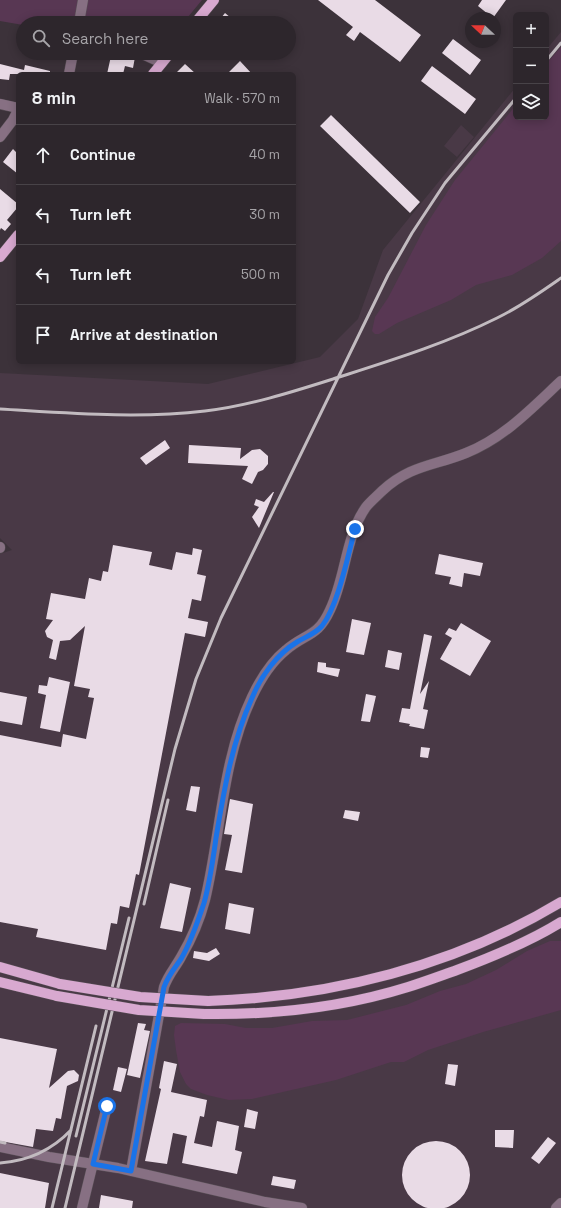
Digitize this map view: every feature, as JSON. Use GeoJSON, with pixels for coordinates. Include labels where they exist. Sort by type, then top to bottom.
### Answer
{"type":"FeatureCollection","features":[{"type":"Feature","properties":{"kind":"main road"},"geometry":{"type":"LineString","coordinates":[[201,16],[214,0]]}},
{"type":"Feature","properties":{"kind":"main road"},"geometry":{"type":"LineString","coordinates":[[155,72],[164,60]]}},
{"type":"Feature","properties":{"kind":"main road"},"geometry":{"type":"LineString","coordinates":[[0,257],[16,237]]}},
{"type":"Feature","properties":{"kind":"main road"},"geometry":{"type":"LineString","coordinates":[[0,967],[60,984],[140,997],[235,1000],[313,991],[400,972],[480,943],[561,902]]}},
{"type":"Feature","properties":{"kind":"main road"},"geometry":{"type":"LineString","coordinates":[[0,982],[57,996],[139,1010],[231,1014],[312,1008],[407,988],[476,963],[518,945],[561,922]]}},
{"type":"Feature","properties":{"kind":"street"},"geometry":{"type":"LineString","coordinates":[[80,16],[83,0]]}},
{"type":"Feature","properties":{"kind":"street"},"geometry":{"type":"LineString","coordinates":[[69,72],[72,60]]}},
{"type":"Feature","properties":{"kind":"street"},"geometry":{"type":"LineString","coordinates":[[155,60],[162,63]]}},
{"type":"Feature","properties":{"kind":"street"},"geometry":{"type":"LineString","coordinates":[[0,104],[16,108]]}},
{"type":"Feature","properties":{"kind":"street"},"geometry":{"type":"LineString","coordinates":[[0,137],[13,120],[16,113]]}},
{"type":"Feature","properties":{"kind":"street"},"geometry":{"type":"LineString","coordinates":[[131,1171],[164,987],[168,976],[181,958],[194,930],[204,902],[226,780],[238,733],[252,696],[268,669],[284,651],[298,641],[309,637],[322,626],[331,608],[355,529],[366,507],[404,474],[422,466],[466,453],[503,433],[561,381]]}},
{"type":"Feature","properties":{"kind":"street"},"geometry":{"type":"LineString","coordinates":[[82,1208],[107,1106]]}},
{"type":"Feature","properties":{"kind":"street"},"geometry":{"type":"LineString","coordinates":[[0,1148],[131,1171],[258,1200],[302,1208]]}},
{"type":"Feature","properties":{"kind":"street"},"geometry":{"type":"LineString","coordinates":[[556,1208],[561,1204]]}},
{"type":"Feature","properties":{"kind":"shaded area"},"geometry":{"type":"Polygon","coordinates":[[[0,0],[202,0],[189,16],[16,16],[16,24],[0,21],[0,0]]]}},
{"type":"Feature","properties":{"kind":"shaded area"},"geometry":{"type":"Polygon","coordinates":[[[561,32],[561,1208],[0,1208],[0,554],[12,550],[0,538],[0,373],[208,384],[320,357],[358,319],[383,250],[513,91],[513,120],[549,120],[549,46],[561,32]]]}},
{"type":"Feature","properties":{"kind":"shaded area"},"geometry":{"type":"Polygon","coordinates":[[[561,47],[561,241],[542,258],[512,275],[476,285],[451,300],[397,323],[379,334],[375,334],[372,331],[375,317],[388,298],[426,225],[455,180],[513,109],[513,120],[549,120],[549,61],[561,47]]]}},
{"type":"Feature","properties":{"kind":"shaded area"},"geometry":{"type":"Polygon","coordinates":[[[461,125],[474,137],[457,157],[444,146],[461,125]]]}},
{"type":"Feature","properties":{"kind":"shaded area"},"geometry":{"type":"Polygon","coordinates":[[[550,941],[561,941],[561,1010],[483,1032],[428,1050],[404,1062],[391,1062],[336,1080],[252,1099],[229,1100],[207,1095],[191,1089],[186,1084],[180,1072],[174,1035],[175,1026],[181,1023],[225,1024],[246,1028],[272,1028],[312,1021],[347,1020],[406,1005],[440,991],[466,984],[496,970],[527,951],[550,941]]]}},
{"type":"Feature","properties":{"kind":"building"},"geometry":{"type":"Polygon","coordinates":[[[318,0],[375,0],[421,35],[400,62],[360,32],[354,41],[346,35],[353,27],[318,0]]]}},
{"type":"Feature","properties":{"kind":"building"},"geometry":{"type":"Polygon","coordinates":[[[482,0],[506,0],[497,12],[486,12],[478,6],[482,0]]]}},
{"type":"Feature","properties":{"kind":"building"},"geometry":{"type":"Polygon","coordinates":[[[453,39],[481,60],[470,75],[442,53],[453,39]]]}},
{"type":"Feature","properties":{"kind":"building"},"geometry":{"type":"Polygon","coordinates":[[[110,60],[134,60],[133,68],[125,66],[124,72],[107,72],[110,60]]]}},
{"type":"Feature","properties":{"kind":"building"},"geometry":{"type":"Polygon","coordinates":[[[240,61],[250,72],[229,72],[240,61]]]}},
{"type":"Feature","properties":{"kind":"building"},"geometry":{"type":"Polygon","coordinates":[[[0,64],[24,70],[25,65],[50,71],[16,72],[16,74],[10,74],[9,80],[0,79],[0,64]]]}},
{"type":"Feature","properties":{"kind":"building"},"geometry":{"type":"Polygon","coordinates":[[[185,64],[194,72],[177,72],[185,64]]]}},
{"type":"Feature","properties":{"kind":"building"},"geometry":{"type":"Polygon","coordinates":[[[432,66],[476,99],[465,114],[421,81],[432,66]]]}},
{"type":"Feature","properties":{"kind":"building"},"geometry":{"type":"Polygon","coordinates":[[[331,115],[420,202],[410,213],[320,126],[331,115]]]}},
{"type":"Feature","properties":{"kind":"building"},"geometry":{"type":"Polygon","coordinates":[[[13,149],[16,152],[16,172],[3,162],[13,149]]]}},
{"type":"Feature","properties":{"kind":"building"},"geometry":{"type":"Polygon","coordinates":[[[0,189],[16,202],[16,209],[7,220],[11,224],[5,231],[1,228],[0,230],[0,189]]]}},
{"type":"Feature","properties":{"kind":"building"},"geometry":{"type":"Polygon","coordinates":[[[165,440],[170,448],[146,465],[140,458],[165,440]]]}},
{"type":"Feature","properties":{"kind":"building"},"geometry":{"type":"Polygon","coordinates":[[[189,445],[241,448],[240,459],[252,450],[260,449],[268,456],[268,464],[263,470],[258,472],[252,484],[242,479],[248,466],[188,463],[189,445]]]}},
{"type":"Feature","properties":{"kind":"building"},"geometry":{"type":"Polygon","coordinates":[[[273,492],[259,528],[252,517],[259,507],[254,505],[256,499],[264,502],[273,492]]]}},
{"type":"Feature","properties":{"kind":"building"},"geometry":{"type":"Polygon","coordinates":[[[113,545],[152,552],[149,565],[172,570],[176,552],[192,555],[193,548],[202,550],[197,574],[206,576],[201,601],[192,599],[188,618],[208,622],[205,637],[185,633],[139,875],[136,874],[129,908],[120,906],[117,924],[111,923],[106,950],[36,937],[38,929],[0,922],[0,735],[61,747],[63,734],[86,739],[94,698],[88,697],[90,689],[74,686],[85,626],[70,640],[60,641],[56,660],[49,658],[53,640],[47,637],[45,631],[53,620],[46,619],[51,593],[85,599],[89,578],[101,581],[103,571],[108,572],[113,545]]]}},
{"type":"Feature","properties":{"kind":"building"},"geometry":{"type":"Polygon","coordinates":[[[439,554],[483,563],[480,576],[464,573],[462,587],[449,584],[451,577],[435,574],[439,554]]]}},
{"type":"Feature","properties":{"kind":"building"},"geometry":{"type":"Polygon","coordinates":[[[352,619],[371,623],[364,655],[346,652],[352,619]]]}},
{"type":"Feature","properties":{"kind":"building"},"geometry":{"type":"Polygon","coordinates":[[[461,623],[491,641],[470,676],[440,659],[452,638],[445,634],[449,628],[456,631],[461,623]]]}},
{"type":"Feature","properties":{"kind":"building"},"geometry":{"type":"Polygon","coordinates":[[[424,634],[432,636],[420,694],[429,681],[423,709],[428,710],[424,729],[399,722],[402,708],[410,709],[424,634]]]}},
{"type":"Feature","properties":{"kind":"building"},"geometry":{"type":"Polygon","coordinates":[[[388,650],[402,653],[399,670],[385,667],[388,650]]]}},
{"type":"Feature","properties":{"kind":"building"},"geometry":{"type":"Polygon","coordinates":[[[318,662],[326,663],[326,667],[340,669],[338,677],[317,672],[318,662]]]}},
{"type":"Feature","properties":{"kind":"building"},"geometry":{"type":"Polygon","coordinates":[[[49,677],[70,682],[60,732],[40,728],[46,695],[38,693],[39,685],[47,686],[49,677]]]}},
{"type":"Feature","properties":{"kind":"building"},"geometry":{"type":"Polygon","coordinates":[[[0,692],[27,697],[22,725],[0,721],[0,692]]]}},
{"type":"Feature","properties":{"kind":"building"},"geometry":{"type":"Polygon","coordinates":[[[366,694],[376,696],[370,722],[361,721],[366,694]]]}},
{"type":"Feature","properties":{"kind":"building"},"geometry":{"type":"Polygon","coordinates":[[[421,747],[430,748],[428,758],[420,757],[421,747]]]}},
{"type":"Feature","properties":{"kind":"building"},"geometry":{"type":"Polygon","coordinates":[[[191,786],[200,787],[196,812],[186,810],[191,786]]]}},
{"type":"Feature","properties":{"kind":"building"},"geometry":{"type":"Polygon","coordinates":[[[230,799],[253,804],[242,873],[225,870],[232,835],[224,834],[230,799]]]}},
{"type":"Feature","properties":{"kind":"building"},"geometry":{"type":"Polygon","coordinates":[[[345,810],[360,812],[358,821],[343,818],[345,810]]]}},
{"type":"Feature","properties":{"kind":"building"},"geometry":{"type":"Polygon","coordinates":[[[170,883],[191,888],[182,932],[160,928],[170,883]]]}},
{"type":"Feature","properties":{"kind":"building"},"geometry":{"type":"Polygon","coordinates":[[[229,903],[254,908],[250,934],[225,929],[229,903]]]}},
{"type":"Feature","properties":{"kind":"building"},"geometry":{"type":"Polygon","coordinates":[[[216,948],[220,954],[209,961],[193,958],[194,951],[207,953],[216,948]]]}},
{"type":"Feature","properties":{"kind":"building"},"geometry":{"type":"Polygon","coordinates":[[[138,1023],[146,1024],[144,1030],[150,1031],[140,1078],[127,1075],[138,1023]]]}},
{"type":"Feature","properties":{"kind":"building"},"geometry":{"type":"Polygon","coordinates":[[[0,1038],[57,1049],[49,1088],[68,1071],[74,1070],[79,1075],[78,1081],[67,1086],[61,1119],[56,1118],[53,1131],[36,1129],[33,1147],[0,1141],[0,1038]]]}},
{"type":"Feature","properties":{"kind":"building"},"geometry":{"type":"Polygon","coordinates":[[[164,1061],[177,1064],[171,1092],[207,1100],[204,1117],[200,1116],[194,1143],[212,1147],[217,1121],[239,1126],[235,1150],[242,1152],[237,1174],[182,1163],[187,1136],[173,1133],[167,1164],[145,1161],[161,1089],[159,1088],[164,1061]]]}},
{"type":"Feature","properties":{"kind":"building"},"geometry":{"type":"Polygon","coordinates":[[[448,1064],[458,1065],[455,1086],[445,1084],[448,1064]]]}},
{"type":"Feature","properties":{"kind":"building"},"geometry":{"type":"Polygon","coordinates":[[[118,1067],[127,1069],[121,1092],[113,1090],[118,1067]]]}},
{"type":"Feature","properties":{"kind":"building"},"geometry":{"type":"Polygon","coordinates":[[[247,1109],[258,1112],[255,1129],[244,1127],[247,1109]]]}},
{"type":"Feature","properties":{"kind":"building"},"geometry":{"type":"Polygon","coordinates":[[[495,1130],[514,1130],[513,1148],[495,1147],[495,1130]]]}},
{"type":"Feature","properties":{"kind":"building"},"geometry":{"type":"Polygon","coordinates":[[[548,1137],[556,1143],[539,1164],[531,1158],[548,1137]]]}},
{"type":"Feature","properties":{"kind":"building"},"geometry":{"type":"Polygon","coordinates":[[[436,1141],[449,1144],[460,1151],[467,1162],[470,1175],[467,1188],[460,1199],[449,1206],[436,1209],[423,1206],[412,1199],[405,1188],[402,1175],[405,1162],[412,1151],[423,1144],[436,1141]]]}},
{"type":"Feature","properties":{"kind":"building"},"geometry":{"type":"Polygon","coordinates":[[[0,1173],[49,1183],[45,1208],[0,1208],[0,1173]]]}},
{"type":"Feature","properties":{"kind":"building"},"geometry":{"type":"Polygon","coordinates":[[[273,1176],[296,1180],[294,1189],[271,1185],[273,1176]]]}},
{"type":"Feature","properties":{"kind":"building"},"geometry":{"type":"Polygon","coordinates":[[[101,1195],[133,1201],[132,1208],[99,1208],[101,1195]]]}},
{"type":"Feature","properties":{"kind":"railway"},"geometry":{"type":"LineString","coordinates":[[549,57],[561,43]]}},
{"type":"Feature","properties":{"kind":"railway"},"geometry":{"type":"LineString","coordinates":[[65,1208],[175,749],[196,679],[221,618],[388,275],[412,233],[445,183],[513,102]]}},
{"type":"Feature","properties":{"kind":"railway"},"geometry":{"type":"LineString","coordinates":[[0,409],[154,415],[221,409],[254,402],[302,389],[375,366],[457,336],[514,309],[561,278]]}},
{"type":"Feature","properties":{"kind":"railway"},"geometry":{"type":"LineString","coordinates":[[144,904],[168,800]]}},
{"type":"Feature","properties":{"kind":"railway"},"geometry":{"type":"LineString","coordinates":[[76,1136],[129,918]]}},
{"type":"Feature","properties":{"kind":"railway"},"geometry":{"type":"LineString","coordinates":[[52,1208],[96,1026]]}},
{"type":"Feature","properties":{"kind":"railway"},"geometry":{"type":"LineString","coordinates":[[0,1163],[20,1160],[48,1149],[71,1130]]}},
{"type":"Feature","properties":{"kind":"railway"},"geometry":{"type":"LineString","coordinates":[[0,1142],[5,1143]]}},
{"type":"Feature","properties":{"kind":"route"},"geometry":{"type":"LineString","coordinates":[[107,1106],[93,1164],[131,1171],[164,987],[168,976],[181,958],[194,930],[204,902],[226,780],[238,733],[252,696],[268,669],[284,651],[298,641],[309,637],[322,626],[331,608],[355,529]]}}]}
